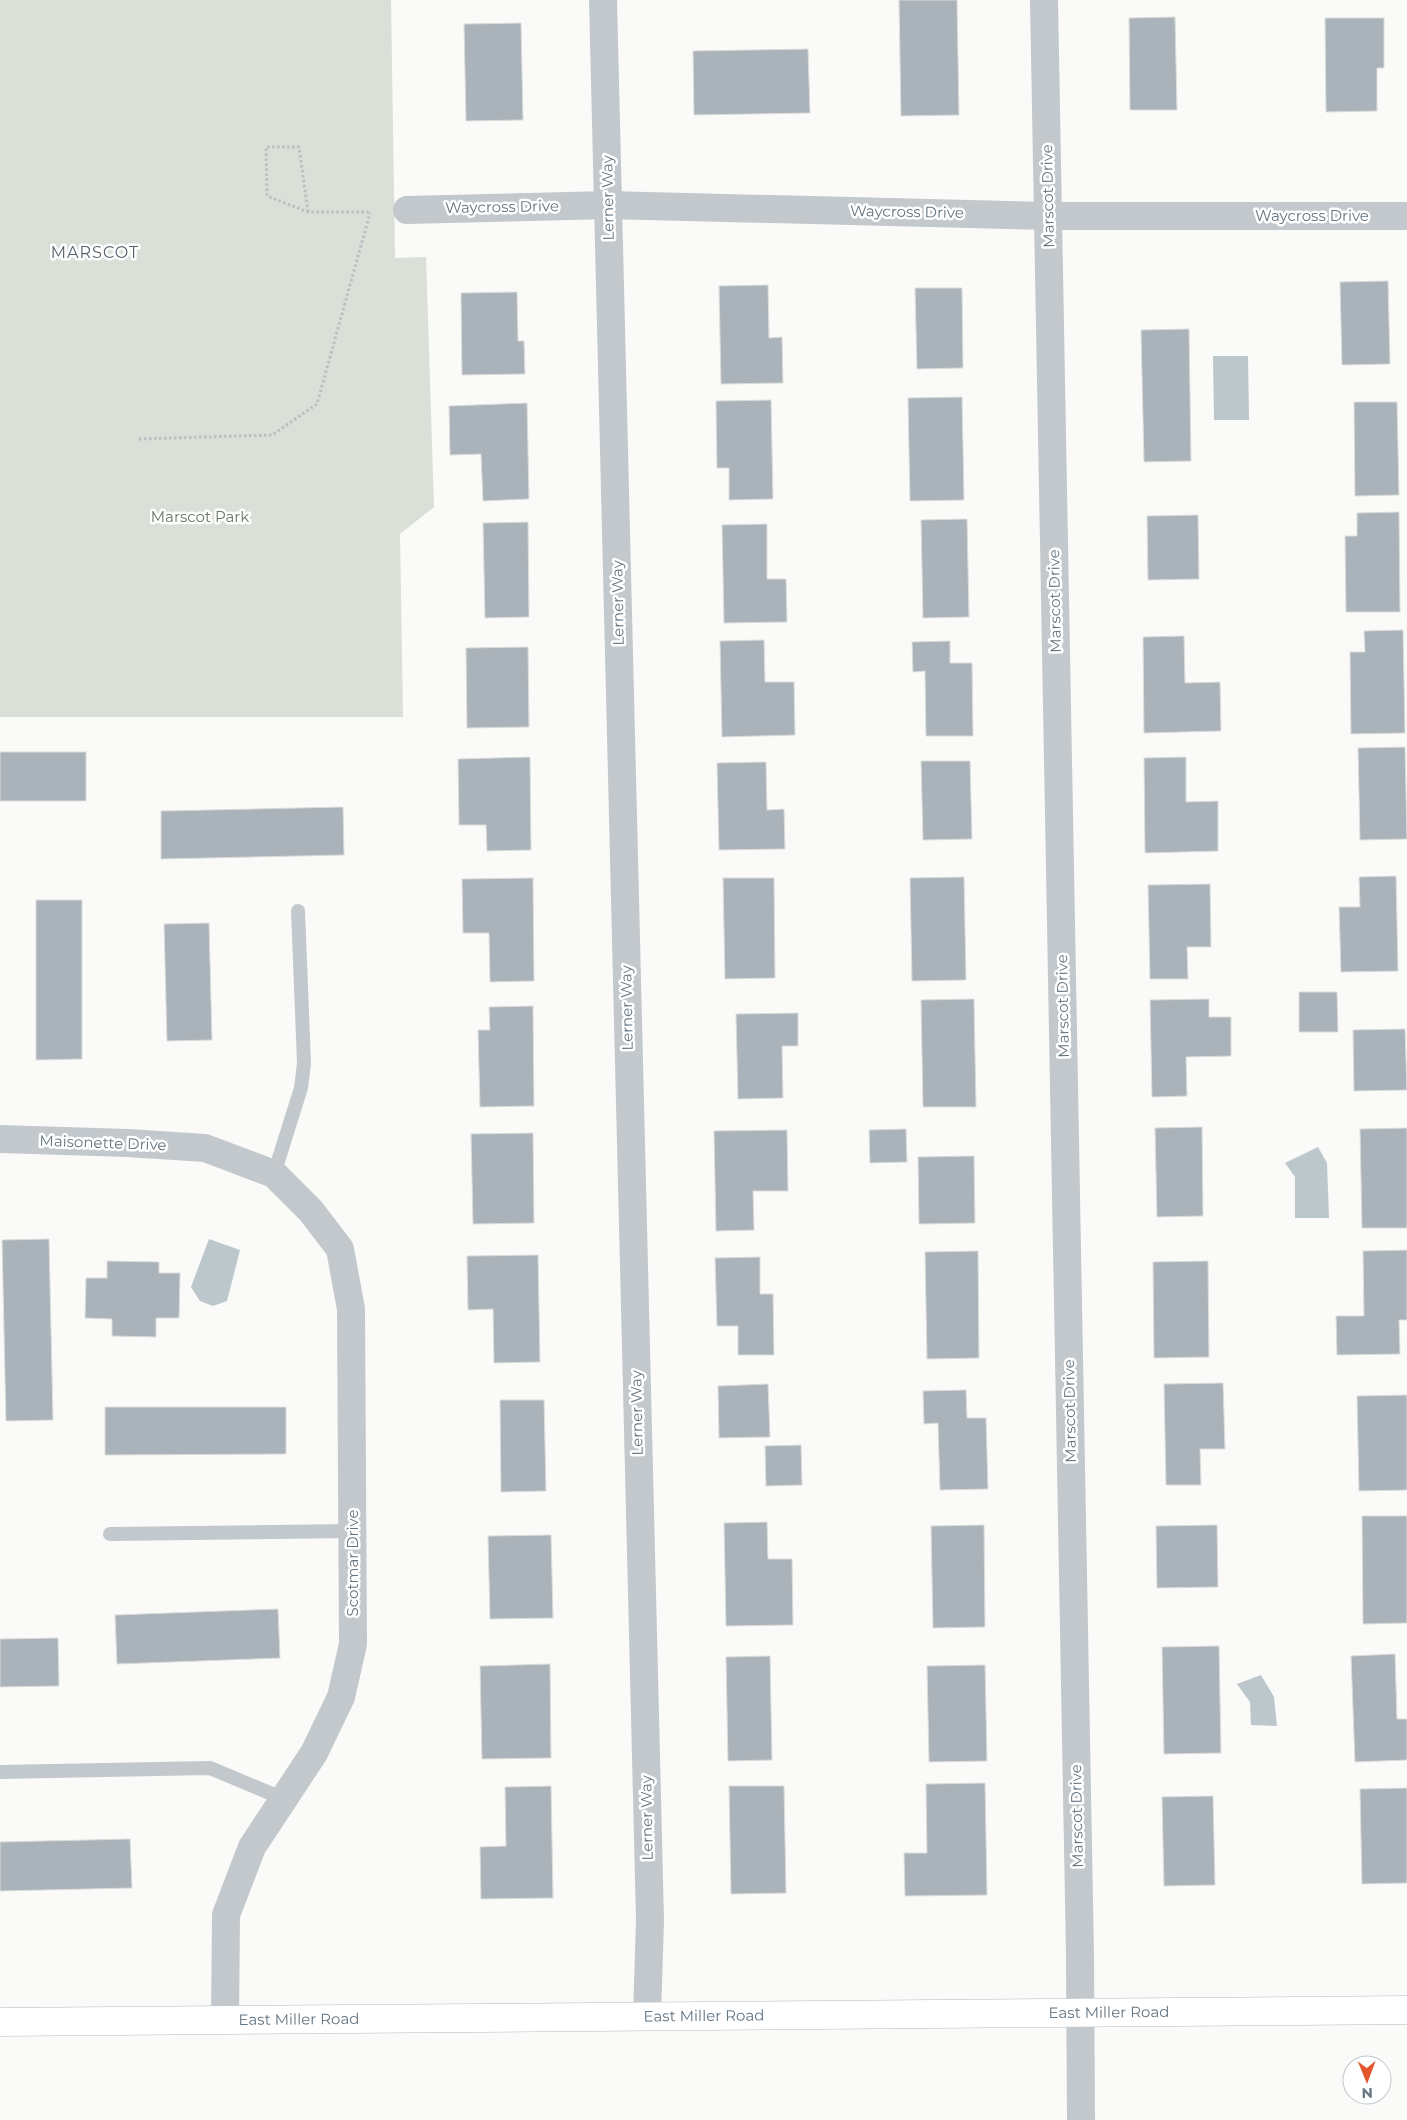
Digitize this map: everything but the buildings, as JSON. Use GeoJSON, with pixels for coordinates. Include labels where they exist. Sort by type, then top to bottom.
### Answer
{"type":"FeatureCollection","features":[{"type":"Feature","properties":{"kind":"street","name":"Lerner Way"},"geometry":{"type":"LineString","coordinates":[[603,0],[650,1920],[647,2016]]}},
{"type":"Feature","properties":{"kind":"street","name":"Marscot Drive"},"geometry":{"type":"LineString","coordinates":[[1044,0],[1081,2120]]}},
{"type":"Feature","properties":{"kind":"street","name":"Waycross Drive"},"geometry":{"type":"LineString","coordinates":[[407,210],[608,205],[1048,216],[1407,216]]}},
{"type":"Feature","properties":{"kind":"street","name":"Maisonette Drive"},"geometry":{"type":"LineString","coordinates":[[0,1139],[128,1143],[205,1148]]}},
{"type":"Feature","properties":{"kind":"street","name":"Scotmar Drive"},"geometry":{"type":"LineString","coordinates":[[205,1148],[274,1174],[311,1211],[340,1249],[352,1309],[353,1644],[341,1697],[314,1753],[252,1847],[226,1915],[225,2020]]}},
{"type":"Feature","properties":{"kind":"street","name":"East Miller Road"},"geometry":{"type":"LineString","coordinates":[[0,2022],[1407,2010]]}},
{"type":"Feature","properties":{"kind":"lane"},"geometry":{"type":"LineString","coordinates":[[274,1174],[301,1088],[304,1064],[298,911]]}},
{"type":"Feature","properties":{"kind":"lane"},"geometry":{"type":"LineString","coordinates":[[110,1534],[352,1531]]}},
{"type":"Feature","properties":{"kind":"lane"},"geometry":{"type":"LineString","coordinates":[[0,1772],[210,1768],[284,1799]]}},
{"type":"Feature","properties":{"kind":"path"},"geometry":{"type":"LineString","coordinates":[[308,212],[299,147],[266,147],[267,196],[308,212],[407,210]]}},
{"type":"Feature","properties":{"kind":"path"},"geometry":{"type":"LineString","coordinates":[[139,439],[272,435],[317,404],[370,212]]}},
{"type":"Feature","properties":{"kind":"green space","name":"Marscot Park"},"geometry":{"type":"Polygon","coordinates":[[[0,0],[391,0],[395,258],[426,257],[434,507],[400,534],[403,717],[0,717],[0,0]]]}},
{"type":"Feature","properties":{"kind":"shaded area"},"geometry":{"type":"Polygon","coordinates":[[[1213,356],[1248,356],[1249,420],[1214,420],[1213,356]]]}},
{"type":"Feature","properties":{"kind":"shaded area"},"geometry":{"type":"Polygon","coordinates":[[[1318,1147],[1327,1163],[1329,1218],[1295,1218],[1295,1177],[1285,1163],[1318,1147]]]}},
{"type":"Feature","properties":{"kind":"shaded area"},"geometry":{"type":"Polygon","coordinates":[[[209,1239],[240,1250],[227,1301],[213,1306],[200,1301],[191,1287],[209,1239]]]}},
{"type":"Feature","properties":{"kind":"shaded area"},"geometry":{"type":"Polygon","coordinates":[[[1261,1675],[1274,1697],[1277,1726],[1251,1725],[1250,1702],[1237,1684],[1261,1675]]]}},
{"type":"Feature","properties":{"kind":"district","name":"MARSCOT"},"geometry":{"type":"Point","coordinates":[95,252]}}]}
